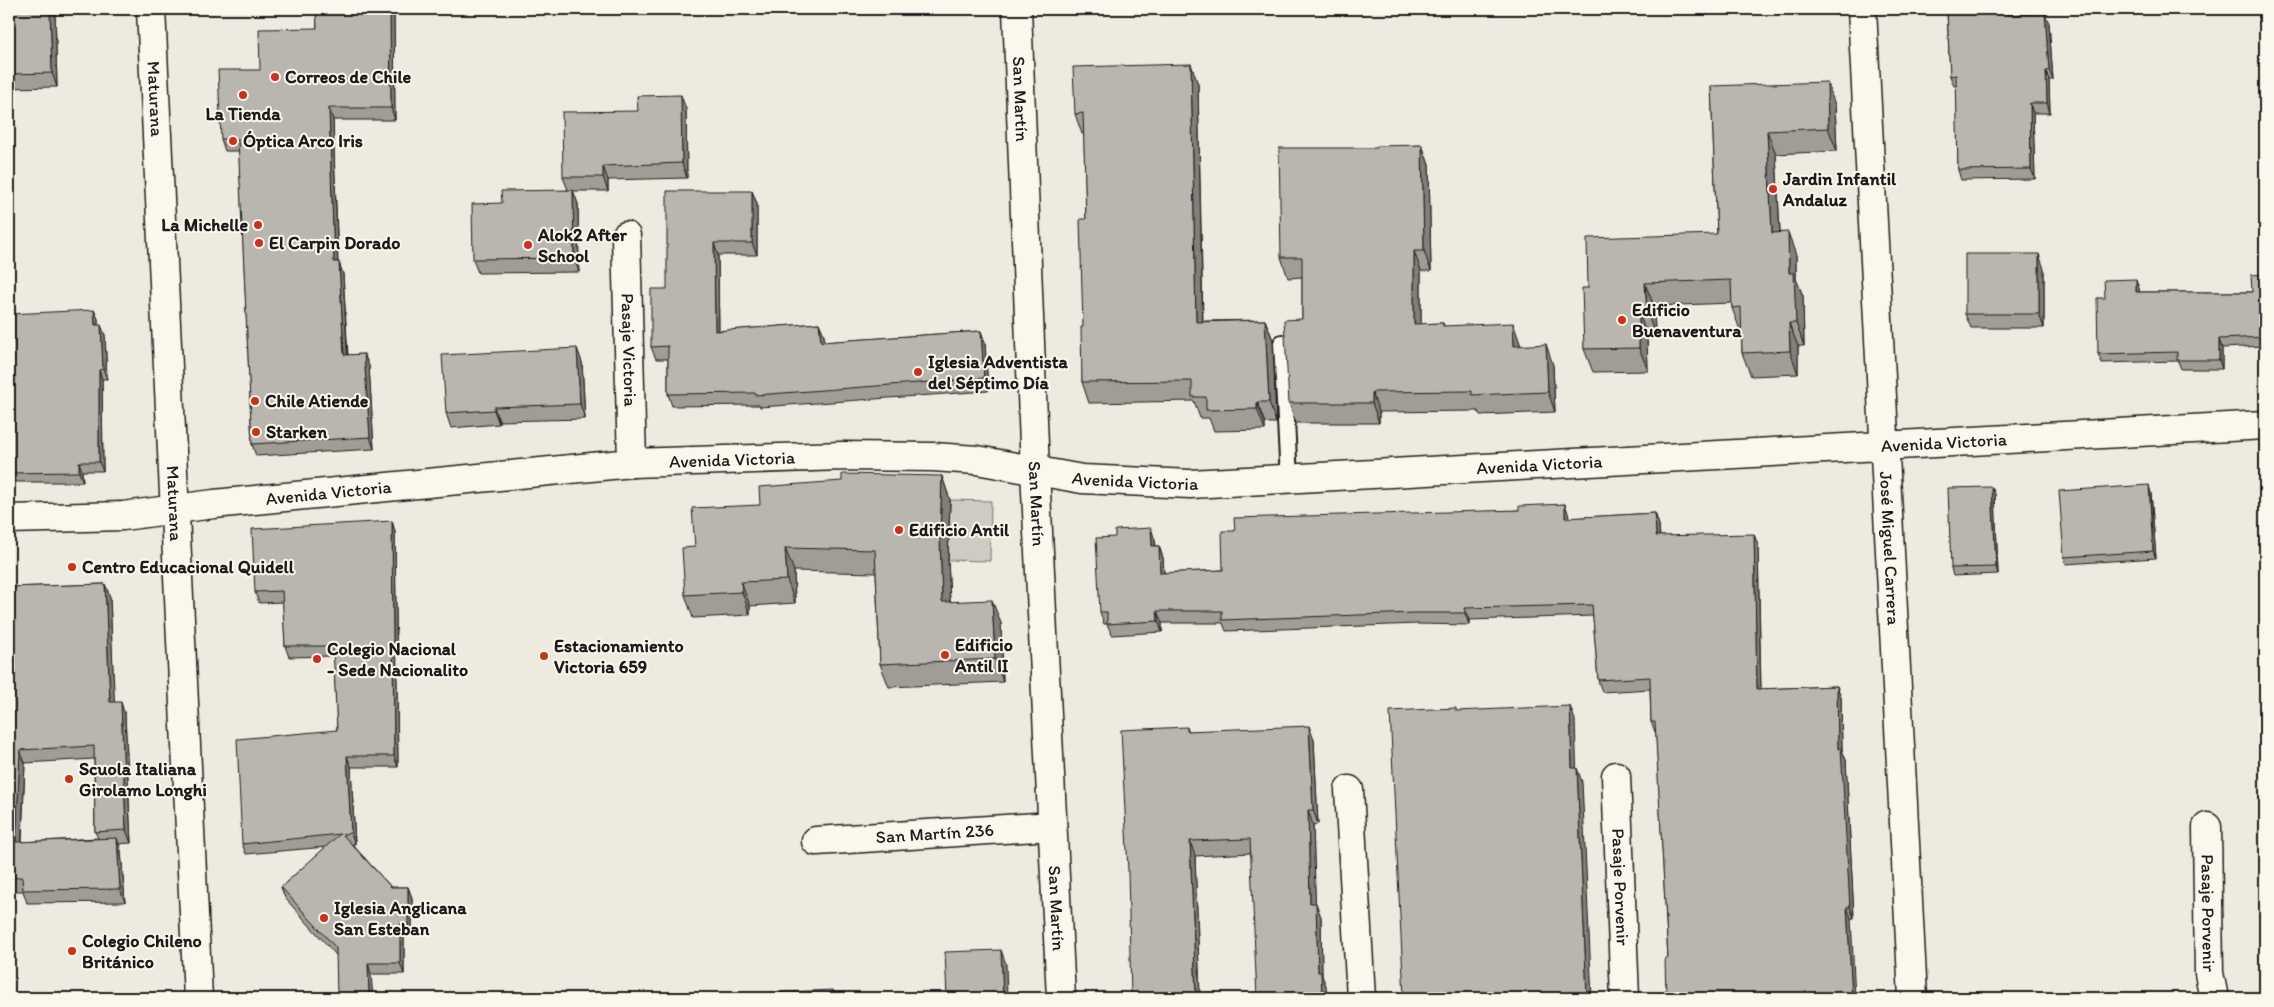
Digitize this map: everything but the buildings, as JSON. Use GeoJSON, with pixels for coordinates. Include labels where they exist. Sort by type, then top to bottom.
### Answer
{"type":"FeatureCollection","features":[{"type":"Feature","properties":{"kind":"street","name":"Maturana"},"geometry":{"type":"LineString","coordinates":[[151,9],[198,998]]}},
{"type":"Feature","properties":{"kind":"street","name":"San Martín"},"geometry":{"type":"LineString","coordinates":[[1017,9],[1035,471],[1061,998]]}},
{"type":"Feature","properties":{"kind":"street","name":"José Miguel Carrera"},"geometry":{"type":"LineString","coordinates":[[1862,9],[1913,998]]}},
{"type":"Feature","properties":{"kind":"street","name":"Pasaje Victoria"},"geometry":{"type":"LineString","coordinates":[[626,236],[632,463]]}},
{"type":"Feature","properties":{"kind":"street","name":"Avenida Victoria"},"geometry":{"type":"LineString","coordinates":[[9,519],[123,516],[214,504],[632,463],[842,456],[933,457],[977,460],[1082,479],[1190,484],[2265,425]]}},
{"type":"Feature","properties":{"kind":"street","name":"Pasaje Porvenir"},"geometry":{"type":"LineString","coordinates":[[1616,776],[1625,998]]}},
{"type":"Feature","properties":{"kind":"street"},"geometry":{"type":"LineString","coordinates":[[1349,790],[1361,998]]}},
{"type":"Feature","properties":{"kind":"street","name":"San Martín 236"},"geometry":{"type":"LineString","coordinates":[[816,841],[1052,826]]}},
{"type":"Feature","properties":{"kind":"street","name":"Pasaje Porvenir"},"geometry":{"type":"LineString","coordinates":[[2207,827],[2209,973],[2214,998]]}},
{"type":"Feature","properties":{"kind":"lane"},"geometry":{"type":"LineString","coordinates":[[1282,343],[1289,479]]}},
{"type":"Feature","properties":{"kind":"shaded area"},"geometry":{"type":"Polygon","coordinates":[[[950,500],[991,501],[990,561],[948,560],[950,500]]]}},
{"type":"Feature","properties":{"kind":"place","name":"Correos de Chile"},"geometry":{"type":"Point","coordinates":[275,77]}},
{"type":"Feature","properties":{"kind":"place","name":"La Tienda"},"geometry":{"type":"Point","coordinates":[243,95]}},
{"type":"Feature","properties":{"kind":"place","name":"Óptica Arco Iris"},"geometry":{"type":"Point","coordinates":[233,141]}},
{"type":"Feature","properties":{"kind":"place","name":"Jardin Infantil Andaluz"},"geometry":{"type":"Point","coordinates":[1773,189]}},
{"type":"Feature","properties":{"kind":"place","name":"La Michelle"},"geometry":{"type":"Point","coordinates":[258,225]}},
{"type":"Feature","properties":{"kind":"place","name":"El Carpin Dorado"},"geometry":{"type":"Point","coordinates":[259,243]}},
{"type":"Feature","properties":{"kind":"place","name":"Alok2 After School"},"geometry":{"type":"Point","coordinates":[528,245]}},
{"type":"Feature","properties":{"kind":"place","name":"Edificio Buenaventura"},"geometry":{"type":"Point","coordinates":[1622,320]}},
{"type":"Feature","properties":{"kind":"place","name":"Iglesia Adventista del Séptimo Día"},"geometry":{"type":"Point","coordinates":[918,372]}},
{"type":"Feature","properties":{"kind":"place","name":"Chile Atiende"},"geometry":{"type":"Point","coordinates":[255,401]}},
{"type":"Feature","properties":{"kind":"place","name":"Starken"},"geometry":{"type":"Point","coordinates":[256,432]}},
{"type":"Feature","properties":{"kind":"place","name":"Edificio Antil"},"geometry":{"type":"Point","coordinates":[899,530]}},
{"type":"Feature","properties":{"kind":"place","name":"Centro Educacional Quidell"},"geometry":{"type":"Point","coordinates":[72,567]}},
{"type":"Feature","properties":{"kind":"place","name":"Edificio Antil II"},"geometry":{"type":"Point","coordinates":[945,655]}},
{"type":"Feature","properties":{"kind":"place","name":"Estacionamiento Victoria 659"},"geometry":{"type":"Point","coordinates":[544,656]}},
{"type":"Feature","properties":{"kind":"place","name":"Colegio Nacional - Sede Nacionalito"},"geometry":{"type":"Point","coordinates":[317,659]}},
{"type":"Feature","properties":{"kind":"place","name":"Scuola Italiana Girolamo Longhi"},"geometry":{"type":"Point","coordinates":[69,779]}},
{"type":"Feature","properties":{"kind":"place","name":"Iglesia Anglicana San Esteban"},"geometry":{"type":"Point","coordinates":[324,918]}},
{"type":"Feature","properties":{"kind":"place","name":"Colegio Chileno Británico"},"geometry":{"type":"Point","coordinates":[72,951]}}]}
